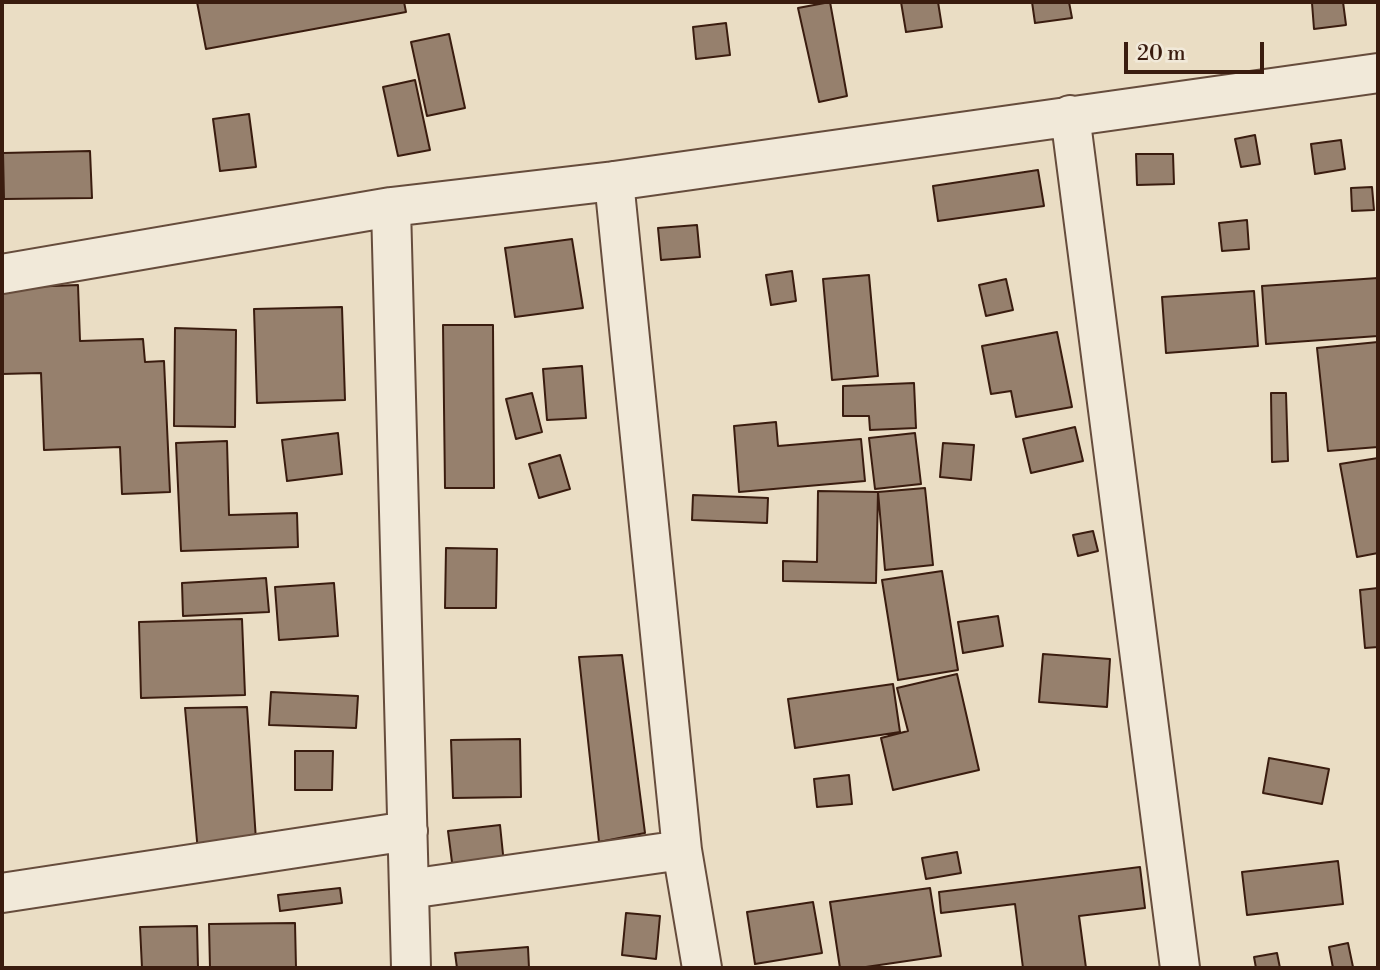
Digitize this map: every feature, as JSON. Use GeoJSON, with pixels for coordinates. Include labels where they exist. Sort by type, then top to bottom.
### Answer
{"type":"FeatureCollection","features":[{"type":"Feature","properties":{"kind":"street"},"geometry":{"type":"LineString","coordinates":[[2,274],[391,207],[614,181],[1378,73]]}},
{"type":"Feature","properties":{"kind":"street"},"geometry":{"type":"LineString","coordinates":[[1070,115],[1180,968]]}},
{"type":"Feature","properties":{"kind":"street"},"geometry":{"type":"LineString","coordinates":[[614,181],[682,850],[702,968]]}},
{"type":"Feature","properties":{"kind":"street"},"geometry":{"type":"LineString","coordinates":[[391,207],[411,968]]}},
{"type":"Feature","properties":{"kind":"street"},"geometry":{"type":"LineString","coordinates":[[2,893],[408,831]]}},
{"type":"Feature","properties":{"kind":"street"},"geometry":{"type":"LineString","coordinates":[[409,889],[682,850]]}},
{"type":"Feature","properties":{"kind":"building"},"geometry":{"type":"Polygon","coordinates":[[[197,2],[404,2],[406,12],[206,49],[197,2]]]}},
{"type":"Feature","properties":{"kind":"building"},"geometry":{"type":"Polygon","coordinates":[[[830,2],[847,96],[819,102],[798,8],[830,2]]]}},
{"type":"Feature","properties":{"kind":"building"},"geometry":{"type":"Polygon","coordinates":[[[901,2],[938,2],[942,27],[906,32],[901,2]]]}},
{"type":"Feature","properties":{"kind":"building"},"geometry":{"type":"Polygon","coordinates":[[[1032,2],[1069,2],[1072,18],[1035,23],[1032,2]]]}},
{"type":"Feature","properties":{"kind":"building"},"geometry":{"type":"Polygon","coordinates":[[[1343,2],[1346,25],[1314,29],[1312,3],[1343,2]]]}},
{"type":"Feature","properties":{"kind":"building"},"geometry":{"type":"Polygon","coordinates":[[[726,23],[730,55],[696,59],[693,27],[726,23]]]}},
{"type":"Feature","properties":{"kind":"building"},"geometry":{"type":"Polygon","coordinates":[[[449,34],[465,108],[427,116],[411,42],[449,34]]]}},
{"type":"Feature","properties":{"kind":"building"},"geometry":{"type":"Polygon","coordinates":[[[415,80],[430,150],[398,156],[383,87],[415,80]]]}},
{"type":"Feature","properties":{"kind":"building"},"geometry":{"type":"Polygon","coordinates":[[[249,114],[256,167],[220,171],[213,119],[249,114]]]}},
{"type":"Feature","properties":{"kind":"building"},"geometry":{"type":"Polygon","coordinates":[[[1255,135],[1260,164],[1241,167],[1235,139],[1255,135]]]}},
{"type":"Feature","properties":{"kind":"building"},"geometry":{"type":"Polygon","coordinates":[[[1341,140],[1345,169],[1315,174],[1311,144],[1341,140]]]}},
{"type":"Feature","properties":{"kind":"building"},"geometry":{"type":"Polygon","coordinates":[[[90,151],[92,198],[4,199],[3,153],[90,151]]]}},
{"type":"Feature","properties":{"kind":"building"},"geometry":{"type":"Polygon","coordinates":[[[1136,154],[1173,154],[1174,184],[1137,185],[1136,154]]]}},
{"type":"Feature","properties":{"kind":"building"},"geometry":{"type":"Polygon","coordinates":[[[1038,170],[1044,206],[938,221],[933,186],[1038,170]]]}},
{"type":"Feature","properties":{"kind":"building"},"geometry":{"type":"Polygon","coordinates":[[[1372,187],[1374,210],[1352,211],[1351,188],[1372,187]]]}},
{"type":"Feature","properties":{"kind":"building"},"geometry":{"type":"Polygon","coordinates":[[[1247,220],[1249,249],[1222,251],[1219,223],[1247,220]]]}},
{"type":"Feature","properties":{"kind":"building"},"geometry":{"type":"Polygon","coordinates":[[[697,225],[700,257],[661,260],[658,228],[697,225]]]}},
{"type":"Feature","properties":{"kind":"building"},"geometry":{"type":"Polygon","coordinates":[[[572,239],[583,308],[515,317],[505,248],[572,239]]]}},
{"type":"Feature","properties":{"kind":"building"},"geometry":{"type":"Polygon","coordinates":[[[792,271],[796,301],[771,305],[766,275],[792,271]]]}},
{"type":"Feature","properties":{"kind":"building"},"geometry":{"type":"Polygon","coordinates":[[[869,275],[878,376],[832,380],[823,279],[869,275]]]}},
{"type":"Feature","properties":{"kind":"building"},"geometry":{"type":"Polygon","coordinates":[[[1378,278],[1378,336],[1266,344],[1262,286],[1378,278]]]}},
{"type":"Feature","properties":{"kind":"building"},"geometry":{"type":"Polygon","coordinates":[[[1006,279],[1013,310],[986,316],[979,285],[1006,279]]]}},
{"type":"Feature","properties":{"kind":"building"},"geometry":{"type":"Polygon","coordinates":[[[78,285],[80,341],[143,339],[145,362],[164,361],[170,492],[122,494],[120,447],[44,450],[41,373],[2,374],[2,288],[78,285]]]}},
{"type":"Feature","properties":{"kind":"building"},"geometry":{"type":"Polygon","coordinates":[[[1254,291],[1258,346],[1166,353],[1162,297],[1254,291]]]}},
{"type":"Feature","properties":{"kind":"building"},"geometry":{"type":"Polygon","coordinates":[[[342,307],[345,400],[257,403],[254,309],[342,307]]]}},
{"type":"Feature","properties":{"kind":"building"},"geometry":{"type":"Polygon","coordinates":[[[443,325],[493,325],[494,488],[445,488],[443,325]]]}},
{"type":"Feature","properties":{"kind":"building"},"geometry":{"type":"Polygon","coordinates":[[[175,328],[236,330],[235,427],[174,426],[175,328]]]}},
{"type":"Feature","properties":{"kind":"building"},"geometry":{"type":"Polygon","coordinates":[[[1057,332],[1072,407],[1016,417],[1011,391],[991,394],[982,346],[1057,332]]]}},
{"type":"Feature","properties":{"kind":"building"},"geometry":{"type":"Polygon","coordinates":[[[1378,342],[1378,447],[1328,451],[1317,348],[1378,342]]]}},
{"type":"Feature","properties":{"kind":"building"},"geometry":{"type":"Polygon","coordinates":[[[582,366],[586,418],[547,420],[543,369],[582,366]]]}},
{"type":"Feature","properties":{"kind":"building"},"geometry":{"type":"Polygon","coordinates":[[[914,383],[916,428],[870,430],[869,416],[843,416],[843,386],[914,383]]]}},
{"type":"Feature","properties":{"kind":"building"},"geometry":{"type":"Polygon","coordinates":[[[532,393],[542,432],[516,439],[506,399],[532,393]]]}},
{"type":"Feature","properties":{"kind":"building"},"geometry":{"type":"Polygon","coordinates":[[[1271,393],[1286,393],[1288,461],[1272,462],[1271,393]]]}},
{"type":"Feature","properties":{"kind":"building"},"geometry":{"type":"Polygon","coordinates":[[[776,422],[778,446],[861,439],[865,481],[739,492],[734,426],[776,422]]]}},
{"type":"Feature","properties":{"kind":"building"},"geometry":{"type":"Polygon","coordinates":[[[1075,427],[1083,461],[1031,473],[1023,439],[1075,427]]]}},
{"type":"Feature","properties":{"kind":"building"},"geometry":{"type":"Polygon","coordinates":[[[338,433],[342,474],[287,481],[282,440],[338,433]]]}},
{"type":"Feature","properties":{"kind":"building"},"geometry":{"type":"Polygon","coordinates":[[[915,433],[921,484],[875,489],[869,438],[915,433]]]}},
{"type":"Feature","properties":{"kind":"building"},"geometry":{"type":"Polygon","coordinates":[[[227,441],[229,515],[297,513],[298,547],[181,551],[176,443],[227,441]]]}},
{"type":"Feature","properties":{"kind":"building"},"geometry":{"type":"Polygon","coordinates":[[[943,443],[974,445],[971,480],[940,477],[943,443]]]}},
{"type":"Feature","properties":{"kind":"building"},"geometry":{"type":"Polygon","coordinates":[[[560,455],[570,489],[539,498],[529,464],[560,455]]]}},
{"type":"Feature","properties":{"kind":"building"},"geometry":{"type":"Polygon","coordinates":[[[1378,458],[1378,553],[1357,557],[1340,464],[1378,458]]]}},
{"type":"Feature","properties":{"kind":"building"},"geometry":{"type":"Polygon","coordinates":[[[925,488],[933,565],[885,570],[878,492],[925,488]]]}},
{"type":"Feature","properties":{"kind":"building"},"geometry":{"type":"Polygon","coordinates":[[[818,491],[878,492],[876,583],[783,581],[783,561],[817,562],[818,491]]]}},
{"type":"Feature","properties":{"kind":"building"},"geometry":{"type":"Polygon","coordinates":[[[693,495],[768,498],[767,523],[692,520],[693,495]]]}},
{"type":"Feature","properties":{"kind":"building"},"geometry":{"type":"Polygon","coordinates":[[[1093,531],[1098,551],[1078,556],[1073,535],[1093,531]]]}},
{"type":"Feature","properties":{"kind":"building"},"geometry":{"type":"Polygon","coordinates":[[[446,548],[497,549],[496,608],[445,608],[446,548]]]}},
{"type":"Feature","properties":{"kind":"building"},"geometry":{"type":"Polygon","coordinates":[[[942,571],[958,670],[898,680],[882,580],[942,571]]]}},
{"type":"Feature","properties":{"kind":"building"},"geometry":{"type":"Polygon","coordinates":[[[266,578],[269,612],[183,616],[182,583],[266,578]]]}},
{"type":"Feature","properties":{"kind":"building"},"geometry":{"type":"Polygon","coordinates":[[[334,583],[338,636],[279,640],[275,587],[334,583]]]}},
{"type":"Feature","properties":{"kind":"building"},"geometry":{"type":"Polygon","coordinates":[[[1378,588],[1378,647],[1365,648],[1360,590],[1378,588]]]}},
{"type":"Feature","properties":{"kind":"building"},"geometry":{"type":"Polygon","coordinates":[[[998,616],[1003,646],[963,653],[958,622],[998,616]]]}},
{"type":"Feature","properties":{"kind":"building"},"geometry":{"type":"Polygon","coordinates":[[[242,619],[245,695],[141,698],[139,622],[242,619]]]}},
{"type":"Feature","properties":{"kind":"building"},"geometry":{"type":"Polygon","coordinates":[[[1043,654],[1110,659],[1107,707],[1039,702],[1043,654]]]}},
{"type":"Feature","properties":{"kind":"building"},"geometry":{"type":"Polygon","coordinates":[[[622,655],[645,833],[599,842],[579,657],[622,655]]]}},
{"type":"Feature","properties":{"kind":"building"},"geometry":{"type":"Polygon","coordinates":[[[957,674],[979,770],[893,790],[881,738],[908,731],[897,688],[957,674]]]}},
{"type":"Feature","properties":{"kind":"building"},"geometry":{"type":"Polygon","coordinates":[[[893,684],[900,732],[795,748],[788,699],[893,684]]]}},
{"type":"Feature","properties":{"kind":"building"},"geometry":{"type":"Polygon","coordinates":[[[271,692],[358,696],[356,728],[269,725],[271,692]]]}},
{"type":"Feature","properties":{"kind":"building"},"geometry":{"type":"Polygon","coordinates":[[[247,707],[256,840],[198,852],[185,708],[247,707]]]}},
{"type":"Feature","properties":{"kind":"building"},"geometry":{"type":"Polygon","coordinates":[[[520,739],[521,797],[453,798],[451,740],[520,739]]]}},
{"type":"Feature","properties":{"kind":"building"},"geometry":{"type":"Polygon","coordinates":[[[295,751],[333,751],[332,790],[295,790],[295,751]]]}},
{"type":"Feature","properties":{"kind":"building"},"geometry":{"type":"Polygon","coordinates":[[[1269,758],[1329,769],[1322,804],[1263,793],[1269,758]]]}},
{"type":"Feature","properties":{"kind":"building"},"geometry":{"type":"Polygon","coordinates":[[[849,775],[852,804],[817,807],[814,779],[849,775]]]}},
{"type":"Feature","properties":{"kind":"building"},"geometry":{"type":"Polygon","coordinates":[[[500,825],[504,864],[453,870],[448,831],[500,825]]]}},
{"type":"Feature","properties":{"kind":"building"},"geometry":{"type":"Polygon","coordinates":[[[957,852],[961,873],[926,879],[922,858],[957,852]]]}},
{"type":"Feature","properties":{"kind":"building"},"geometry":{"type":"Polygon","coordinates":[[[1338,861],[1343,904],[1247,915],[1242,872],[1338,861]]]}},
{"type":"Feature","properties":{"kind":"building"},"geometry":{"type":"Polygon","coordinates":[[[1140,867],[1145,908],[1079,916],[1086,968],[1023,968],[1015,904],[941,913],[939,892],[1140,867]]]}},
{"type":"Feature","properties":{"kind":"building"},"geometry":{"type":"Polygon","coordinates":[[[340,888],[342,903],[280,911],[278,895],[340,888]]]}},
{"type":"Feature","properties":{"kind":"building"},"geometry":{"type":"Polygon","coordinates":[[[930,888],[941,956],[859,968],[840,968],[830,902],[930,888]]]}},
{"type":"Feature","properties":{"kind":"building"},"geometry":{"type":"Polygon","coordinates":[[[813,902],[822,953],[755,964],[747,912],[813,902]]]}},
{"type":"Feature","properties":{"kind":"building"},"geometry":{"type":"Polygon","coordinates":[[[626,913],[660,916],[656,959],[622,955],[626,913]]]}},
{"type":"Feature","properties":{"kind":"building"},"geometry":{"type":"Polygon","coordinates":[[[295,923],[296,968],[210,968],[209,924],[295,923]]]}},
{"type":"Feature","properties":{"kind":"building"},"geometry":{"type":"Polygon","coordinates":[[[197,926],[198,968],[142,968],[140,927],[197,926]]]}},
{"type":"Feature","properties":{"kind":"building"},"geometry":{"type":"Polygon","coordinates":[[[1348,943],[1353,967],[1333,968],[1329,947],[1348,943]]]}},
{"type":"Feature","properties":{"kind":"building"},"geometry":{"type":"Polygon","coordinates":[[[528,947],[529,968],[457,968],[455,953],[528,947]]]}},
{"type":"Feature","properties":{"kind":"building"},"geometry":{"type":"Polygon","coordinates":[[[1277,953],[1280,968],[1256,968],[1254,957],[1277,953]]]}}]}
